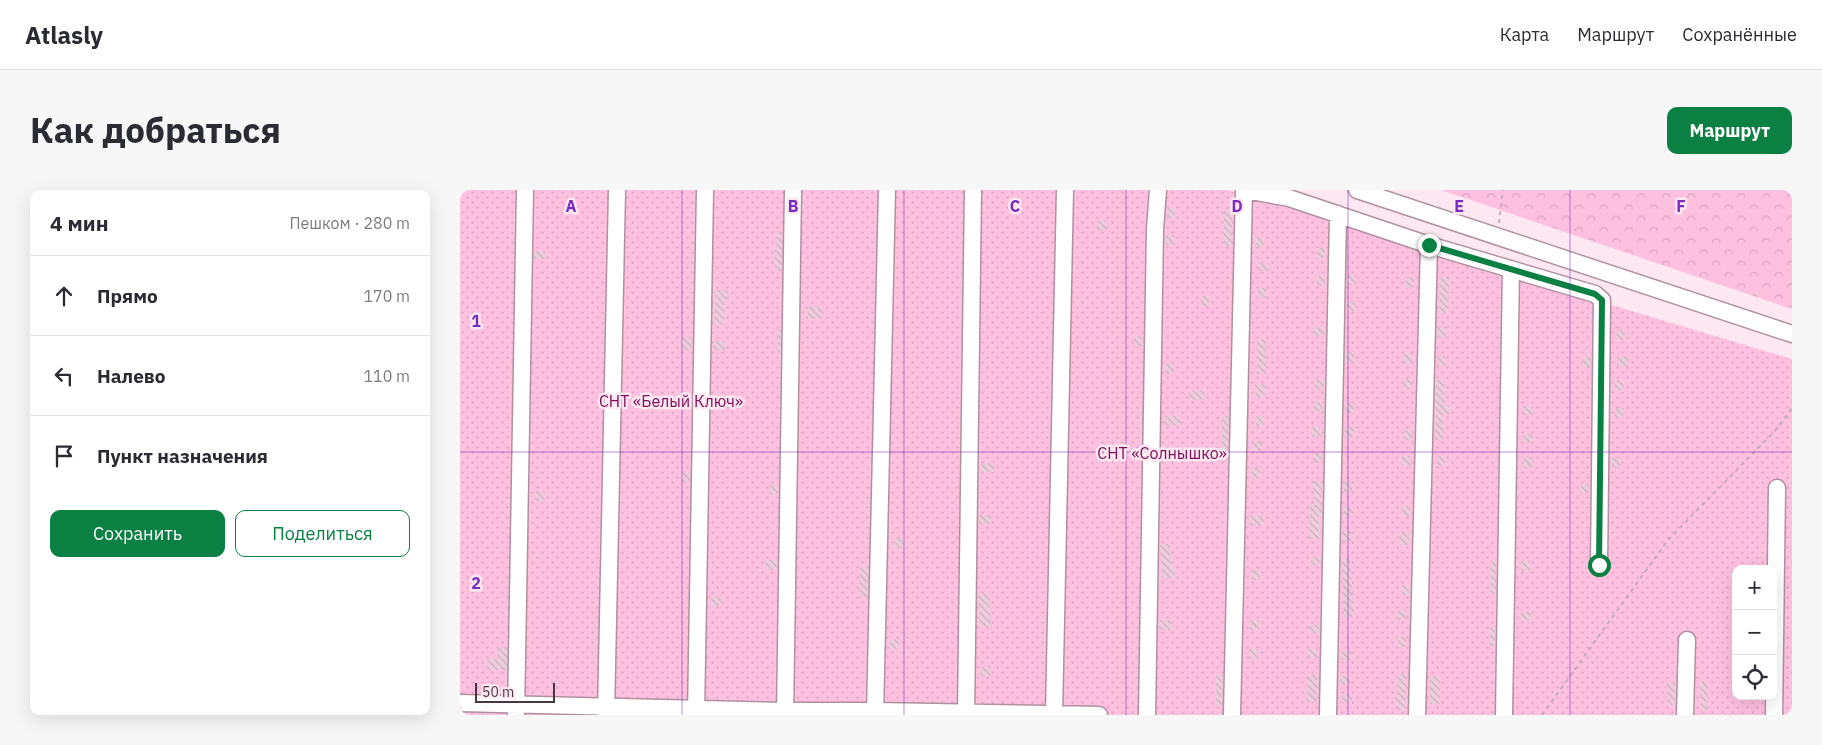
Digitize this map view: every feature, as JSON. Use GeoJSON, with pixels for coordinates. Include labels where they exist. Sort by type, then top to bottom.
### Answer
{"type":"FeatureCollection","features":[{"type":"Feature","properties":{"kind":"street"},"geometry":{"type":"LineString","coordinates":[[516,710],[525,190]]}},
{"type":"Feature","properties":{"kind":"street"},"geometry":{"type":"LineString","coordinates":[[606,711],[617,190]]}},
{"type":"Feature","properties":{"kind":"street"},"geometry":{"type":"LineString","coordinates":[[696,712],[705,190]]}},
{"type":"Feature","properties":{"kind":"street"},"geometry":{"type":"LineString","coordinates":[[785,713],[793,190]]}},
{"type":"Feature","properties":{"kind":"street"},"geometry":{"type":"LineString","coordinates":[[875,713],[887,190]]}},
{"type":"Feature","properties":{"kind":"street"},"geometry":{"type":"LineString","coordinates":[[966,714],[973,190]]}},
{"type":"Feature","properties":{"kind":"street"},"geometry":{"type":"LineString","coordinates":[[1054,715],[1065,190]]}},
{"type":"Feature","properties":{"kind":"street"},"geometry":{"type":"LineString","coordinates":[[1147,715],[1155,229],[1158,190]]}},
{"type":"Feature","properties":{"kind":"street"},"geometry":{"type":"LineString","coordinates":[[1232,715],[1245,190],[1289,198],[1429,245],[1595,294],[1602,300],[1599,565]]}},
{"type":"Feature","properties":{"kind":"street"},"geometry":{"type":"LineString","coordinates":[[1357,190],[1792,334]]}},
{"type":"Feature","properties":{"kind":"street"},"geometry":{"type":"LineString","coordinates":[[1328,715],[1338,214]]}},
{"type":"Feature","properties":{"kind":"street"},"geometry":{"type":"LineString","coordinates":[[1418,715],[1429,245]]}},
{"type":"Feature","properties":{"kind":"street"},"geometry":{"type":"LineString","coordinates":[[1504,715],[1511,269]]}},
{"type":"Feature","properties":{"kind":"street"},"geometry":{"type":"LineString","coordinates":[[1774,715],[1778,488]]}},
{"type":"Feature","properties":{"kind":"street"},"geometry":{"type":"LineString","coordinates":[[1685,715],[1687,640]]}},
{"type":"Feature","properties":{"kind":"street"},"geometry":{"type":"LineString","coordinates":[[460,703],[516,710],[1099,715]]}},
{"type":"Feature","properties":{"kind":"path"},"geometry":{"type":"LineString","coordinates":[[1498,238],[1503,190]]}},
{"type":"Feature","properties":{"kind":"path"},"geometry":{"type":"LineString","coordinates":[[1542,715],[1668,540],[1774,431],[1792,408]]}},
{"type":"Feature","properties":{"kind":"green space","name":"СНТ «Солнышко»"},"geometry":{"type":"Polygon","coordinates":[[[460,190],[1228,190],[1792,359],[1792,715],[460,715],[460,190]]]}},
{"type":"Feature","properties":{"kind":"green space"},"geometry":{"type":"Polygon","coordinates":[[[1441,190],[1792,190],[1792,309],[1441,190]]]}},
{"type":"Feature","properties":{"kind":"building"},"geometry":{"type":"Polygon","coordinates":[[[1167,208],[1175,208],[1175,218],[1167,218],[1167,208]]]}},
{"type":"Feature","properties":{"kind":"building"},"geometry":{"type":"Polygon","coordinates":[[[1224,211],[1232,211],[1232,246],[1224,246],[1224,211]]]}},
{"type":"Feature","properties":{"kind":"building"},"geometry":{"type":"Polygon","coordinates":[[[1106,220],[1107,230],[1098,231],[1098,221],[1106,220]]]}},
{"type":"Feature","properties":{"kind":"building"},"geometry":{"type":"Polygon","coordinates":[[[779,231],[782,232],[782,271],[775,271],[775,250],[779,231]]]}},
{"type":"Feature","properties":{"kind":"building"},"geometry":{"type":"Polygon","coordinates":[[[1166,235],[1174,235],[1175,245],[1166,245],[1166,235]]]}},
{"type":"Feature","properties":{"kind":"building"},"geometry":{"type":"Polygon","coordinates":[[[1264,237],[1264,247],[1256,247],[1256,238],[1264,237]]]}},
{"type":"Feature","properties":{"kind":"building"},"geometry":{"type":"Polygon","coordinates":[[[1317,248],[1325,248],[1325,258],[1317,258],[1317,248]]]}},
{"type":"Feature","properties":{"kind":"building"},"geometry":{"type":"Polygon","coordinates":[[[534,251],[545,251],[545,259],[534,259],[534,251]]]}},
{"type":"Feature","properties":{"kind":"building"},"geometry":{"type":"Polygon","coordinates":[[[1259,263],[1268,263],[1269,271],[1259,271],[1259,263]]]}},
{"type":"Feature","properties":{"kind":"building"},"geometry":{"type":"Polygon","coordinates":[[[1348,275],[1356,275],[1356,285],[1348,285],[1348,275]]]}},
{"type":"Feature","properties":{"kind":"building"},"geometry":{"type":"Polygon","coordinates":[[[1317,276],[1325,276],[1325,286],[1317,286],[1317,276]]]}},
{"type":"Feature","properties":{"kind":"building"},"geometry":{"type":"Polygon","coordinates":[[[1414,277],[1414,287],[1406,288],[1406,278],[1414,277]]]}},
{"type":"Feature","properties":{"kind":"building"},"geometry":{"type":"Polygon","coordinates":[[[1439,278],[1449,278],[1448,313],[1440,313],[1439,278]]]}},
{"type":"Feature","properties":{"kind":"building"},"geometry":{"type":"Polygon","coordinates":[[[1258,288],[1266,288],[1266,298],[1258,298],[1258,288]]]}},
{"type":"Feature","properties":{"kind":"building"},"geometry":{"type":"Polygon","coordinates":[[[716,290],[728,290],[727,300],[725,299],[724,325],[714,325],[716,290]]]}},
{"type":"Feature","properties":{"kind":"building"},"geometry":{"type":"Polygon","coordinates":[[[1201,296],[1209,296],[1209,306],[1200,306],[1201,296]]]}},
{"type":"Feature","properties":{"kind":"building"},"geometry":{"type":"Polygon","coordinates":[[[1355,301],[1356,311],[1347,312],[1347,302],[1355,301]]]}},
{"type":"Feature","properties":{"kind":"building"},"geometry":{"type":"Polygon","coordinates":[[[808,307],[822,307],[822,319],[808,319],[808,307]]]}},
{"type":"Feature","properties":{"kind":"building"},"geometry":{"type":"Polygon","coordinates":[[[1314,327],[1324,327],[1324,335],[1314,336],[1314,327]]]}},
{"type":"Feature","properties":{"kind":"building"},"geometry":{"type":"Polygon","coordinates":[[[1446,327],[1446,337],[1438,338],[1438,328],[1446,327]]]}},
{"type":"Feature","properties":{"kind":"building"},"geometry":{"type":"Polygon","coordinates":[[[1617,329],[1625,330],[1624,340],[1616,339],[1617,329]]]}},
{"type":"Feature","properties":{"kind":"building"},"geometry":{"type":"Polygon","coordinates":[[[778,330],[781,330],[780,357],[777,356],[778,330]]]}},
{"type":"Feature","properties":{"kind":"building"},"geometry":{"type":"Polygon","coordinates":[[[1142,336],[1143,346],[1135,347],[1134,337],[1142,336]]]}},
{"type":"Feature","properties":{"kind":"building"},"geometry":{"type":"Polygon","coordinates":[[[682,337],[692,337],[692,350],[682,350],[682,337]]]}},
{"type":"Feature","properties":{"kind":"building"},"geometry":{"type":"Polygon","coordinates":[[[1257,339],[1266,339],[1266,374],[1257,374],[1257,339]]]}},
{"type":"Feature","properties":{"kind":"building"},"geometry":{"type":"Polygon","coordinates":[[[714,341],[725,341],[725,351],[713,350],[714,341]]]}},
{"type":"Feature","properties":{"kind":"building"},"geometry":{"type":"Polygon","coordinates":[[[1346,352],[1354,352],[1355,362],[1346,362],[1346,352]]]}},
{"type":"Feature","properties":{"kind":"building"},"geometry":{"type":"Polygon","coordinates":[[[1404,353],[1412,353],[1412,363],[1404,363],[1404,353]]]}},
{"type":"Feature","properties":{"kind":"building"},"geometry":{"type":"Polygon","coordinates":[[[1437,356],[1445,356],[1446,366],[1437,366],[1437,356]]]}},
{"type":"Feature","properties":{"kind":"building"},"geometry":{"type":"Polygon","coordinates":[[[1617,356],[1629,357],[1628,367],[1617,366],[1617,356]]]}},
{"type":"Feature","properties":{"kind":"building"},"geometry":{"type":"Polygon","coordinates":[[[1583,357],[1591,357],[1591,367],[1582,367],[1583,357]]]}},
{"type":"Feature","properties":{"kind":"building"},"geometry":{"type":"Polygon","coordinates":[[[1174,363],[1174,373],[1166,374],[1165,364],[1174,363]]]}},
{"type":"Feature","properties":{"kind":"building"},"geometry":{"type":"Polygon","coordinates":[[[1324,379],[1324,389],[1316,390],[1315,380],[1324,379]]]}},
{"type":"Feature","properties":{"kind":"building"},"geometry":{"type":"Polygon","coordinates":[[[1404,379],[1412,379],[1412,389],[1404,389],[1404,379]]]}},
{"type":"Feature","properties":{"kind":"building"},"geometry":{"type":"Polygon","coordinates":[[[1436,380],[1444,380],[1445,406],[1449,406],[1449,415],[1443,415],[1443,440],[1435,440],[1436,380]]]}},
{"type":"Feature","properties":{"kind":"building"},"geometry":{"type":"Polygon","coordinates":[[[1615,380],[1624,381],[1623,391],[1615,390],[1615,380]]]}},
{"type":"Feature","properties":{"kind":"building"},"geometry":{"type":"Polygon","coordinates":[[[1265,384],[1265,398],[1256,398],[1255,385],[1265,384]]]}},
{"type":"Feature","properties":{"kind":"building"},"geometry":{"type":"Polygon","coordinates":[[[1204,390],[1205,399],[1190,400],[1189,391],[1204,390]]]}},
{"type":"Feature","properties":{"kind":"building"},"geometry":{"type":"Polygon","coordinates":[[[1322,401],[1323,411],[1314,412],[1314,402],[1322,401]]]}},
{"type":"Feature","properties":{"kind":"building"},"geometry":{"type":"Polygon","coordinates":[[[1345,403],[1353,403],[1354,413],[1345,413],[1345,403]]]}},
{"type":"Feature","properties":{"kind":"building"},"geometry":{"type":"Polygon","coordinates":[[[1523,406],[1533,407],[1533,415],[1523,415],[1523,406]]]}},
{"type":"Feature","properties":{"kind":"building"},"geometry":{"type":"Polygon","coordinates":[[[1616,408],[1624,408],[1623,418],[1615,417],[1616,408]]]}},
{"type":"Feature","properties":{"kind":"building"},"geometry":{"type":"Polygon","coordinates":[[[1180,415],[1181,425],[1165,426],[1164,416],[1180,415]]]}},
{"type":"Feature","properties":{"kind":"building"},"geometry":{"type":"Polygon","coordinates":[[[1229,415],[1228,458],[1222,458],[1222,416],[1229,415]]]}},
{"type":"Feature","properties":{"kind":"building"},"geometry":{"type":"Polygon","coordinates":[[[1256,416],[1264,416],[1264,426],[1256,426],[1256,416]]]}},
{"type":"Feature","properties":{"kind":"building"},"geometry":{"type":"Polygon","coordinates":[[[1312,427],[1320,427],[1321,437],[1312,437],[1312,427]]]}},
{"type":"Feature","properties":{"kind":"building"},"geometry":{"type":"Polygon","coordinates":[[[1353,427],[1354,437],[1346,438],[1345,428],[1353,427]]]}},
{"type":"Feature","properties":{"kind":"building"},"geometry":{"type":"Polygon","coordinates":[[[1404,430],[1412,430],[1412,440],[1404,440],[1404,430]]]}},
{"type":"Feature","properties":{"kind":"building"},"geometry":{"type":"Polygon","coordinates":[[[1523,433],[1533,434],[1533,442],[1523,442],[1523,433]]]}},
{"type":"Feature","properties":{"kind":"building"},"geometry":{"type":"Polygon","coordinates":[[[1254,441],[1262,441],[1262,451],[1254,451],[1254,441]]]}},
{"type":"Feature","properties":{"kind":"building"},"geometry":{"type":"Polygon","coordinates":[[[1313,453],[1321,453],[1322,463],[1313,463],[1313,453]]]}},
{"type":"Feature","properties":{"kind":"building"},"geometry":{"type":"Polygon","coordinates":[[[1402,456],[1410,456],[1411,466],[1402,466],[1402,456]]]}},
{"type":"Feature","properties":{"kind":"building"},"geometry":{"type":"Polygon","coordinates":[[[1437,456],[1445,457],[1445,466],[1437,466],[1437,456]]]}},
{"type":"Feature","properties":{"kind":"building"},"geometry":{"type":"Polygon","coordinates":[[[1532,457],[1533,467],[1524,468],[1524,458],[1532,457]]]}},
{"type":"Feature","properties":{"kind":"building"},"geometry":{"type":"Polygon","coordinates":[[[1612,458],[1621,458],[1620,468],[1612,467],[1612,458]]]}},
{"type":"Feature","properties":{"kind":"building"},"geometry":{"type":"Polygon","coordinates":[[[994,463],[994,472],[982,472],[981,464],[994,463]]]}},
{"type":"Feature","properties":{"kind":"building"},"geometry":{"type":"Polygon","coordinates":[[[1252,468],[1260,468],[1260,478],[1252,478],[1252,468]]]}},
{"type":"Feature","properties":{"kind":"building"},"geometry":{"type":"Polygon","coordinates":[[[690,472],[690,482],[682,483],[682,473],[690,472]]]}},
{"type":"Feature","properties":{"kind":"building"},"geometry":{"type":"Polygon","coordinates":[[[1313,481],[1322,481],[1322,517],[1319,516],[1319,539],[1309,539],[1310,505],[1315,505],[1313,481]]]}},
{"type":"Feature","properties":{"kind":"building"},"geometry":{"type":"Polygon","coordinates":[[[1344,482],[1352,482],[1352,491],[1344,492],[1344,482]]]}},
{"type":"Feature","properties":{"kind":"building"},"geometry":{"type":"Polygon","coordinates":[[[1581,484],[1589,484],[1588,494],[1580,493],[1581,484]]]}},
{"type":"Feature","properties":{"kind":"building"},"geometry":{"type":"Polygon","coordinates":[[[769,485],[778,485],[778,494],[769,495],[769,485]]]}},
{"type":"Feature","properties":{"kind":"building"},"geometry":{"type":"Polygon","coordinates":[[[536,491],[545,492],[544,502],[535,501],[536,491]]]}},
{"type":"Feature","properties":{"kind":"building"},"geometry":{"type":"Polygon","coordinates":[[[1352,506],[1353,516],[1344,517],[1344,507],[1352,506]]]}},
{"type":"Feature","properties":{"kind":"building"},"geometry":{"type":"Polygon","coordinates":[[[1402,506],[1410,506],[1410,516],[1402,516],[1402,506]]]}},
{"type":"Feature","properties":{"kind":"building"},"geometry":{"type":"Polygon","coordinates":[[[979,515],[991,515],[991,524],[979,524],[979,515]]]}},
{"type":"Feature","properties":{"kind":"building"},"geometry":{"type":"Polygon","coordinates":[[[1250,515],[1264,516],[1264,526],[1250,526],[1250,515]]]}},
{"type":"Feature","properties":{"kind":"building"},"geometry":{"type":"Polygon","coordinates":[[[1351,531],[1351,541],[1343,542],[1342,532],[1351,531]]]}},
{"type":"Feature","properties":{"kind":"building"},"geometry":{"type":"Polygon","coordinates":[[[1409,532],[1410,545],[1400,545],[1399,533],[1409,532]]]}},
{"type":"Feature","properties":{"kind":"building"},"geometry":{"type":"Polygon","coordinates":[[[895,538],[904,538],[904,548],[894,547],[895,538]]]}},
{"type":"Feature","properties":{"kind":"building"},"geometry":{"type":"Polygon","coordinates":[[[1160,544],[1170,544],[1171,567],[1175,567],[1175,578],[1162,578],[1160,544]]]}},
{"type":"Feature","properties":{"kind":"building"},"geometry":{"type":"Polygon","coordinates":[[[1311,557],[1321,557],[1320,565],[1310,565],[1311,557]]]}},
{"type":"Feature","properties":{"kind":"building"},"geometry":{"type":"Polygon","coordinates":[[[777,559],[777,569],[766,570],[765,560],[777,559]]]}},
{"type":"Feature","properties":{"kind":"building"},"geometry":{"type":"Polygon","coordinates":[[[1342,559],[1350,559],[1354,617],[1344,617],[1342,559]]]}},
{"type":"Feature","properties":{"kind":"building"},"geometry":{"type":"Polygon","coordinates":[[[1491,560],[1496,561],[1496,594],[1490,594],[1491,560]]]}},
{"type":"Feature","properties":{"kind":"building"},"geometry":{"type":"Polygon","coordinates":[[[1521,561],[1530,561],[1530,571],[1521,571],[1521,561]]]}},
{"type":"Feature","properties":{"kind":"building"},"geometry":{"type":"Polygon","coordinates":[[[860,567],[868,567],[867,599],[859,597],[860,567]]]}},
{"type":"Feature","properties":{"kind":"building"},"geometry":{"type":"Polygon","coordinates":[[[1252,570],[1260,570],[1260,580],[1252,580],[1252,570]]]}},
{"type":"Feature","properties":{"kind":"building"},"geometry":{"type":"Polygon","coordinates":[[[1401,585],[1409,585],[1409,595],[1401,595],[1401,585]]]}},
{"type":"Feature","properties":{"kind":"building"},"geometry":{"type":"Polygon","coordinates":[[[990,593],[991,626],[980,626],[978,594],[990,593]]]}},
{"type":"Feature","properties":{"kind":"building"},"geometry":{"type":"Polygon","coordinates":[[[711,597],[721,597],[722,606],[712,607],[711,597]]]}},
{"type":"Feature","properties":{"kind":"building"},"geometry":{"type":"Polygon","coordinates":[[[1398,610],[1406,610],[1406,620],[1398,620],[1398,610]]]}},
{"type":"Feature","properties":{"kind":"building"},"geometry":{"type":"Polygon","coordinates":[[[1521,612],[1531,612],[1531,621],[1521,620],[1521,612]]]}},
{"type":"Feature","properties":{"kind":"building"},"geometry":{"type":"Polygon","coordinates":[[[1159,620],[1172,620],[1171,630],[1159,630],[1159,620]]]}},
{"type":"Feature","properties":{"kind":"building"},"geometry":{"type":"Polygon","coordinates":[[[1250,620],[1259,620],[1259,630],[1250,630],[1250,620]]]}},
{"type":"Feature","properties":{"kind":"building"},"geometry":{"type":"Polygon","coordinates":[[[1309,624],[1319,625],[1319,633],[1309,633],[1309,624]]]}},
{"type":"Feature","properties":{"kind":"building"},"geometry":{"type":"Polygon","coordinates":[[[1490,627],[1495,628],[1495,646],[1490,646],[1490,627]]]}},
{"type":"Feature","properties":{"kind":"building"},"geometry":{"type":"Polygon","coordinates":[[[1398,637],[1406,637],[1406,647],[1398,647],[1398,637]]]}},
{"type":"Feature","properties":{"kind":"building"},"geometry":{"type":"Polygon","coordinates":[[[899,639],[899,649],[890,649],[890,640],[899,639]]]}},
{"type":"Feature","properties":{"kind":"building"},"geometry":{"type":"Polygon","coordinates":[[[497,647],[507,647],[507,670],[487,670],[487,658],[497,659],[497,647]]]}},
{"type":"Feature","properties":{"kind":"building"},"geometry":{"type":"Polygon","coordinates":[[[1249,649],[1257,649],[1257,659],[1249,658],[1249,649]]]}},
{"type":"Feature","properties":{"kind":"building"},"geometry":{"type":"Polygon","coordinates":[[[1308,649],[1318,649],[1318,657],[1308,657],[1308,649]]]}},
{"type":"Feature","properties":{"kind":"building"},"geometry":{"type":"Polygon","coordinates":[[[1341,651],[1351,651],[1351,660],[1341,660],[1341,651]]]}},
{"type":"Feature","properties":{"kind":"building"},"geometry":{"type":"Polygon","coordinates":[[[990,666],[991,676],[980,677],[980,667],[990,666]]]}},
{"type":"Feature","properties":{"kind":"building"},"geometry":{"type":"Polygon","coordinates":[[[1216,674],[1223,675],[1222,706],[1216,705],[1216,674]]]}},
{"type":"Feature","properties":{"kind":"building"},"geometry":{"type":"Polygon","coordinates":[[[1397,674],[1406,674],[1405,710],[1398,710],[1398,702],[1395,702],[1397,674]]]}},
{"type":"Feature","properties":{"kind":"building"},"geometry":{"type":"Polygon","coordinates":[[[1308,675],[1318,675],[1316,702],[1306,702],[1308,675]]]}},
{"type":"Feature","properties":{"kind":"building"},"geometry":{"type":"Polygon","coordinates":[[[1340,676],[1350,676],[1350,685],[1340,684],[1340,676]]]}},
{"type":"Feature","properties":{"kind":"building"},"geometry":{"type":"Polygon","coordinates":[[[1430,676],[1440,676],[1440,704],[1430,704],[1430,676]]]}},
{"type":"Feature","properties":{"kind":"building"},"geometry":{"type":"Polygon","coordinates":[[[1667,682],[1675,682],[1675,705],[1667,705],[1667,682]]]}},
{"type":"Feature","properties":{"kind":"building"},"geometry":{"type":"Polygon","coordinates":[[[1700,682],[1708,683],[1707,711],[1701,711],[1700,682]]]}},
{"type":"Feature","properties":{"kind":"building"},"geometry":{"type":"Polygon","coordinates":[[[1342,694],[1352,694],[1352,703],[1342,702],[1342,694]]]}},
{"type":"Feature","properties":{"kind":"route"},"geometry":{"type":"LineString","coordinates":[[1429,245],[1595,294],[1602,300],[1599,565]]}},
{"type":"Feature","properties":{"kind":"park label","name":"СНТ «Белый Ключ»"},"geometry":{"type":"Point","coordinates":[671,401]}}]}
